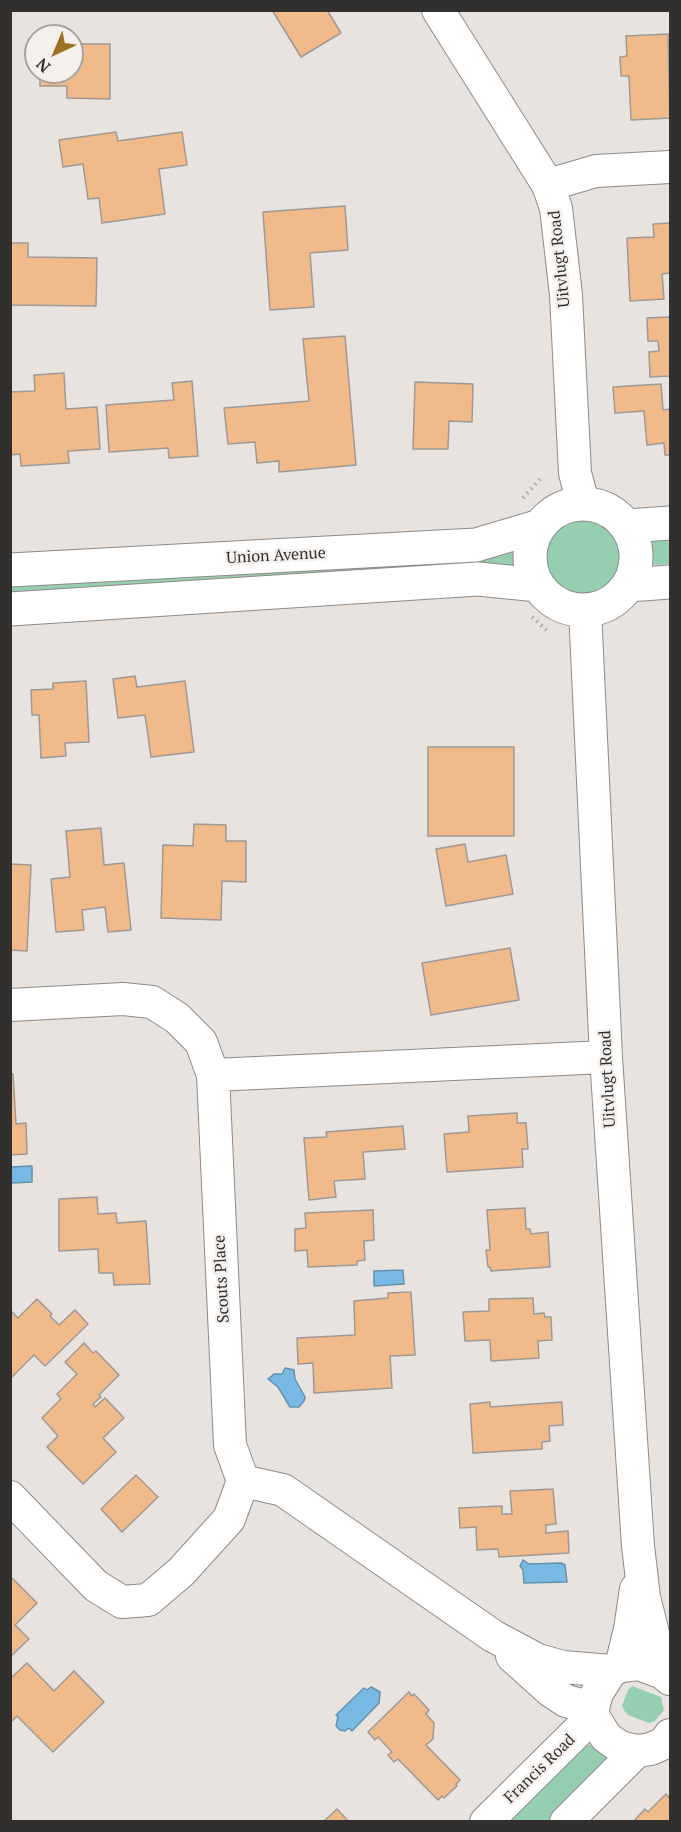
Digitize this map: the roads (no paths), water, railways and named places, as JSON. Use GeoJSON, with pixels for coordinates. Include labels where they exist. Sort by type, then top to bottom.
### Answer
{"type":"FeatureCollection","features":[{"type":"Feature","properties":{"kind":"street","name":"Uitvlugt Road"},"geometry":{"type":"LineString","coordinates":[[438,10],[548,186],[555,208],[566,296],[575,473],[583,503]]}},
{"type":"Feature","properties":{"kind":"street"},"geometry":{"type":"LineString","coordinates":[[548,186],[596,171],[670,167]]}},
{"type":"Feature","properties":{"kind":"street"},"geometry":{"type":"LineString","coordinates":[[10,609],[478,579],[531,598],[547,596],[571,609],[585,610],[598,608],[620,596],[635,571],[637,555],[634,540],[627,526],[618,516],[608,510],[583,503],[567,506],[552,513],[530,513],[531,598]]}},
{"type":"Feature","properties":{"kind":"street","name":"Union Avenue"},"geometry":{"type":"LineString","coordinates":[[10,570],[476,545],[530,513]]}},
{"type":"Feature","properties":{"kind":"street"},"geometry":{"type":"LineString","coordinates":[[627,526],[670,523]]}},
{"type":"Feature","properties":{"kind":"street"},"geometry":{"type":"LineString","coordinates":[[628,585],[670,582]]}},
{"type":"Feature","properties":{"kind":"street","name":"Uitvlugt Road"},"geometry":{"type":"LineString","coordinates":[[585,610],[606,1057],[638,1546],[644,1597],[667,1676]]}},
{"type":"Feature","properties":{"kind":"street","name":"Scouts Place"},"geometry":{"type":"LineString","coordinates":[[10,1005],[123,999],[152,1002],[177,1018],[201,1042],[213,1075],[230,1445],[243,1481]]}},
{"type":"Feature","properties":{"kind":"street"},"geometry":{"type":"LineString","coordinates":[[213,1075],[606,1057]]}},
{"type":"Feature","properties":{"kind":"street"},"geometry":{"type":"LineString","coordinates":[[10,1497],[96,1586],[122,1602],[148,1600],[181,1572],[229,1519],[243,1481],[283,1490],[493,1636],[546,1662],[563,1667],[616,1669],[639,1664],[667,1676]]}},
{"type":"Feature","properties":{"kind":"street","name":"Uitvlugt Road"},"geometry":{"type":"LineString","coordinates":[[593,1712],[597,1693],[616,1669],[636,1595],[638,1546]]}},
{"type":"Feature","properties":{"kind":"street"},"geometry":{"type":"LineString","coordinates":[[493,1636],[522,1666],[551,1691],[566,1701],[593,1712],[606,1737],[620,1747],[660,1744]]}},
{"type":"Feature","properties":{"kind":"street","name":"Francis Road"},"geometry":{"type":"LineString","coordinates":[[486,1821],[593,1712]]}},
{"type":"Feature","properties":{"kind":"street"},"geometry":{"type":"LineString","coordinates":[[566,1821],[660,1744]]}},
{"type":"Feature","properties":{"kind":"water"},"geometry":{"type":"Polygon","coordinates":[[[32,1166],[32,1182],[11,1183],[11,1167],[32,1166]]]}},
{"type":"Feature","properties":{"kind":"water"},"geometry":{"type":"Polygon","coordinates":[[[403,1270],[404,1284],[374,1286],[374,1271],[403,1270]]]}},
{"type":"Feature","properties":{"kind":"water"},"geometry":{"type":"Polygon","coordinates":[[[285,1368],[294,1370],[295,1379],[305,1397],[299,1407],[290,1407],[278,1387],[268,1379],[274,1374],[282,1374],[285,1368]]]}},
{"type":"Feature","properties":{"kind":"water"},"geometry":{"type":"Polygon","coordinates":[[[523,1560],[529,1564],[561,1563],[565,1565],[567,1582],[524,1583],[523,1570],[520,1566],[523,1560]]]}},
{"type":"Feature","properties":{"kind":"water"},"geometry":{"type":"Polygon","coordinates":[[[371,1687],[380,1692],[379,1703],[352,1731],[349,1728],[345,1731],[340,1730],[336,1726],[338,1717],[336,1715],[364,1688],[367,1690],[371,1687]]]}}]}
